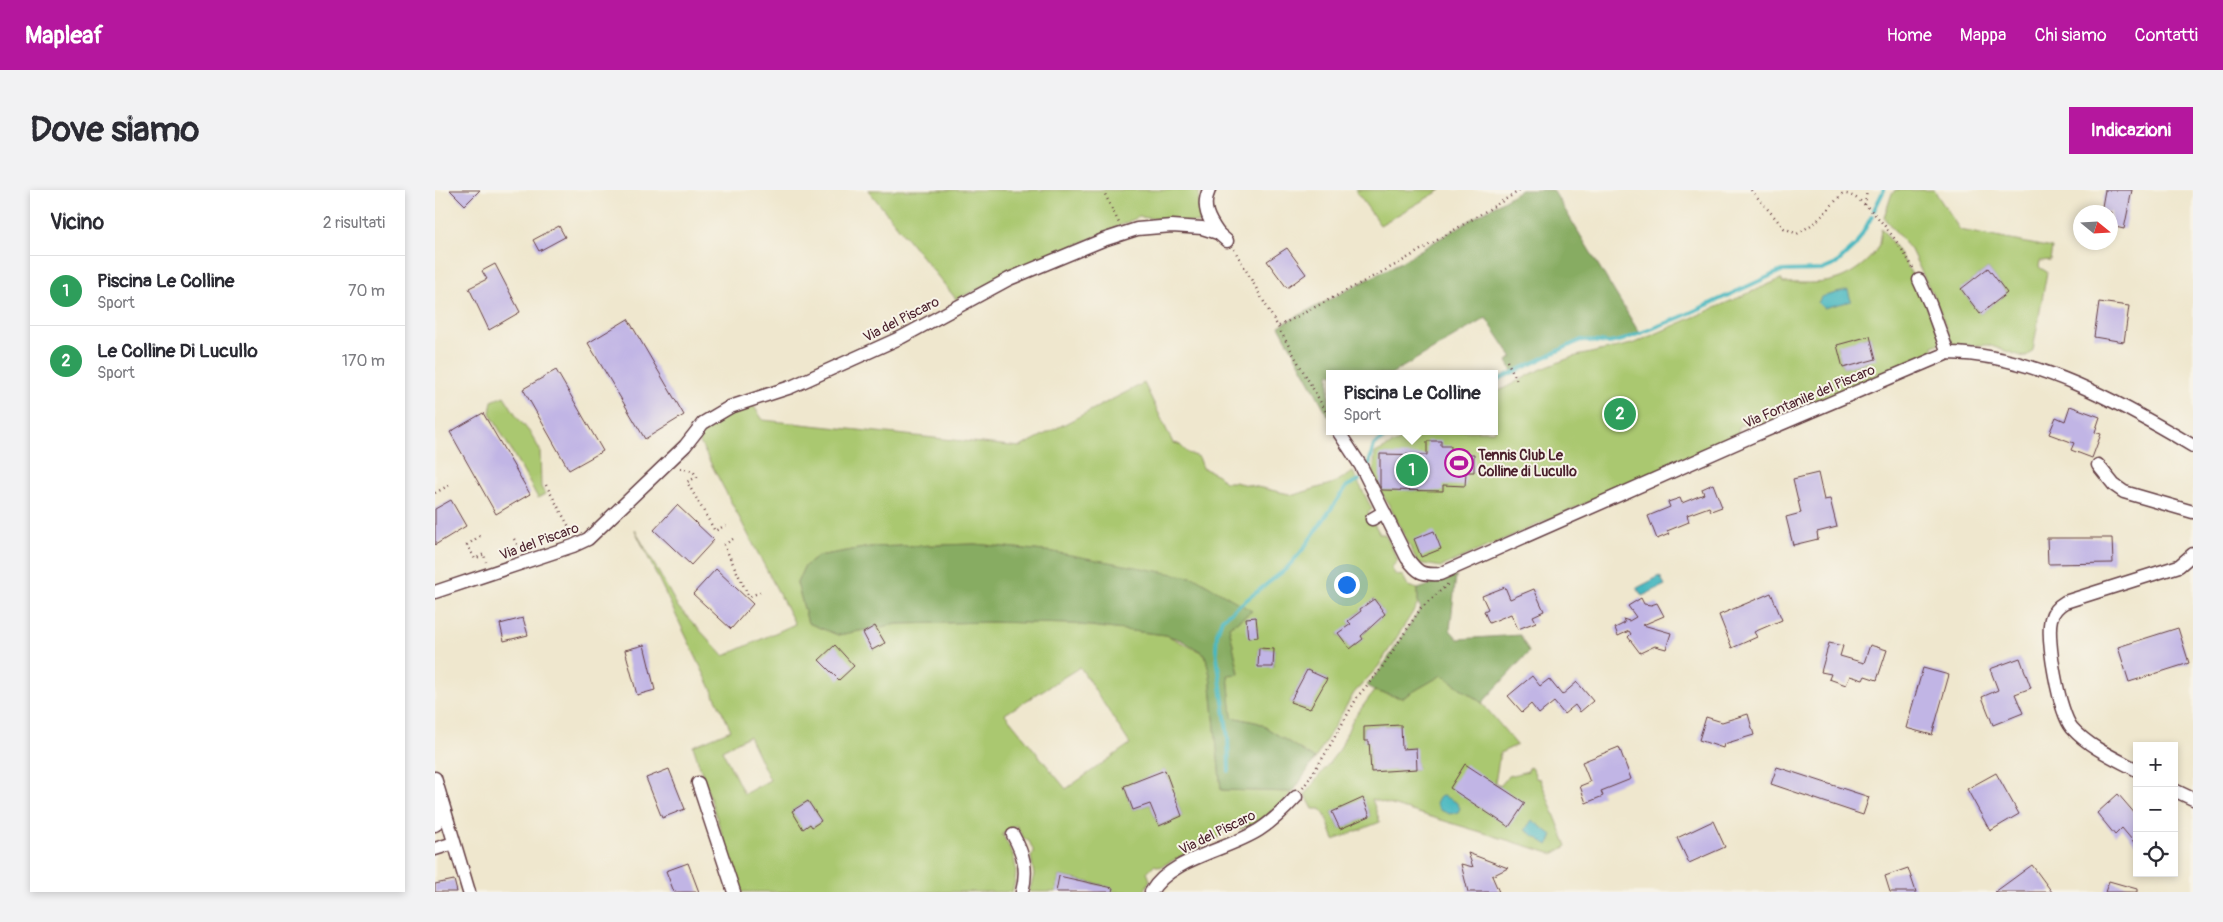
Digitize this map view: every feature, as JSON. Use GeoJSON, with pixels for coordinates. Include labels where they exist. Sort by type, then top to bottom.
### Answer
{"type":"FeatureCollection","features":[{"type":"Feature","properties":{"kind":"street"},"geometry":{"type":"LineString","coordinates":[[1209,190],[1206,195],[1206,211],[1209,220],[1223,237]]}},
{"type":"Feature","properties":{"kind":"street","name":"Via del Piscaro"},"geometry":{"type":"LineString","coordinates":[[435,592],[573,546],[588,539],[685,446],[703,423],[731,407],[799,383],[902,337],[1009,279],[1137,229],[1172,226],[1202,228],[1223,237]]}},
{"type":"Feature","properties":{"kind":"street"},"geometry":{"type":"LineString","coordinates":[[1919,280],[1931,304],[1949,353]]}},
{"type":"Feature","properties":{"kind":"street","name":"Via Fontanile del Piscaro"},"geometry":{"type":"LineString","coordinates":[[1445,572],[1748,438],[1949,353],[1974,353],[2032,368],[2127,406],[2193,446]]}},
{"type":"Feature","properties":{"kind":"street"},"geometry":{"type":"LineString","coordinates":[[1341,435],[1361,466],[1407,558],[1416,572],[1427,575],[1445,572]]}},
{"type":"Feature","properties":{"kind":"street"},"geometry":{"type":"LineString","coordinates":[[1348,446],[1351,435]]}},
{"type":"Feature","properties":{"kind":"street"},"geometry":{"type":"LineString","coordinates":[[2098,465],[2114,485],[2124,492],[2193,512]]}},
{"type":"Feature","properties":{"kind":"street"},"geometry":{"type":"LineString","coordinates":[[1371,519],[1384,512]]}},
{"type":"Feature","properties":{"kind":"street"},"geometry":{"type":"LineString","coordinates":[[2133,768],[2086,741],[2073,730],[2065,718],[2057,689],[2050,630],[2051,618],[2065,602],[2179,566],[2193,554]]}},
{"type":"Feature","properties":{"kind":"street"},"geometry":{"type":"LineString","coordinates":[[435,778],[469,892]]}},
{"type":"Feature","properties":{"kind":"street"},"geometry":{"type":"LineString","coordinates":[[698,783],[734,892]]}},
{"type":"Feature","properties":{"kind":"street"},"geometry":{"type":"LineString","coordinates":[[2178,792],[2193,799]]}},
{"type":"Feature","properties":{"kind":"street"},"geometry":{"type":"LineString","coordinates":[[435,825],[439,819],[440,797]]}},
{"type":"Feature","properties":{"kind":"street","name":"Via del Piscaro"},"geometry":{"type":"LineString","coordinates":[[1151,892],[1166,873],[1258,831],[1281,814],[1296,797]]}},
{"type":"Feature","properties":{"kind":"street"},"geometry":{"type":"LineString","coordinates":[[1013,835],[1025,859],[1026,870],[1022,892]]}},
{"type":"Feature","properties":{"kind":"street"},"geometry":{"type":"LineString","coordinates":[[435,849],[453,843]]}},
{"type":"Feature","properties":{"kind":"path"},"geometry":{"type":"LineString","coordinates":[[1103,190],[1124,233]]}},
{"type":"Feature","properties":{"kind":"path"},"geometry":{"type":"LineString","coordinates":[[1279,326],[1399,263],[1521,190]]}},
{"type":"Feature","properties":{"kind":"path"},"geometry":{"type":"LineString","coordinates":[[1751,190],[1784,228],[1797,234],[1816,222],[1842,194],[1852,195],[1865,205],[1907,254],[1919,280]]}},
{"type":"Feature","properties":{"kind":"path"},"geometry":{"type":"LineString","coordinates":[[1865,205],[1867,190]]}},
{"type":"Feature","properties":{"kind":"path"},"geometry":{"type":"LineString","coordinates":[[1223,237],[1238,254],[1326,412]]}},
{"type":"Feature","properties":{"kind":"path"},"geometry":{"type":"LineString","coordinates":[[1507,361],[1518,382]]}},
{"type":"Feature","properties":{"kind":"path"},"geometry":{"type":"LineString","coordinates":[[677,469],[682,468],[693,471],[697,477],[687,482],[715,531],[726,525]]}},
{"type":"Feature","properties":{"kind":"path"},"geometry":{"type":"LineString","coordinates":[[435,494],[451,484]]}},
{"type":"Feature","properties":{"kind":"path"},"geometry":{"type":"LineString","coordinates":[[546,485],[575,537]]}},
{"type":"Feature","properties":{"kind":"path"},"geometry":{"type":"LineString","coordinates":[[481,536],[467,545],[475,559],[484,554],[486,561],[484,567]]}},
{"type":"Feature","properties":{"kind":"path"},"geometry":{"type":"LineString","coordinates":[[733,539],[724,545],[749,597],[760,592]]}},
{"type":"Feature","properties":{"kind":"path"},"geometry":{"type":"LineString","coordinates":[[1296,797],[1324,756],[1358,696],[1381,669],[1421,608],[1448,585],[1451,578],[1445,572]]}},
{"type":"Feature","properties":{"kind":"green space"},"geometry":{"type":"Polygon","coordinates":[[[868,190],[1199,190],[1199,210],[1202,220],[1198,223],[1139,217],[956,299],[868,190]]]}},
{"type":"Feature","properties":{"kind":"green space"},"geometry":{"type":"Polygon","coordinates":[[[1355,190],[1441,190],[1380,225],[1355,190]]]}},
{"type":"Feature","properties":{"kind":"green space"},"geometry":{"type":"Polygon","coordinates":[[[1521,190],[1553,190],[1640,334],[1609,343],[1581,340],[1513,373],[1507,361],[1512,357],[1486,318],[1398,370],[1326,370],[1326,412],[1279,326],[1399,263],[1521,190]]]}},
{"type":"Feature","properties":{"kind":"green space"},"geometry":{"type":"Polygon","coordinates":[[[1895,190],[1934,190],[1960,230],[2052,248],[2050,260],[2040,261],[2039,267],[2047,272],[2033,350],[2028,356],[2024,357],[1988,345],[1953,346],[1936,302],[1911,250],[1884,218],[1891,196],[1895,190]],[[1988,268],[1961,289],[1980,314],[2007,293],[1988,268]]]}},
{"type":"Feature","properties":{"kind":"green space"},"geometry":{"type":"Polygon","coordinates":[[[1881,228],[1916,282],[1941,342],[1933,346],[1933,353],[1765,425],[1739,425],[1738,436],[1441,567],[1418,563],[1389,505],[1373,479],[1375,453],[1410,435],[1498,435],[1498,391],[1537,371],[1572,357],[1632,344],[1781,279],[1783,283],[1809,283],[1828,282],[1840,278],[1854,271],[1872,256],[1879,244],[1881,228]],[[1870,336],[1837,346],[1843,368],[1876,359],[1870,336]]]}},
{"type":"Feature","properties":{"kind":"green space"},"geometry":{"type":"Polygon","coordinates":[[[1144,383],[1173,443],[1179,444],[1188,453],[1199,457],[1203,468],[1218,475],[1225,482],[1234,482],[1294,495],[1334,483],[1353,472],[1372,509],[1368,513],[1380,534],[1385,534],[1398,560],[1391,568],[1396,575],[1403,576],[1408,586],[1418,589],[1418,604],[1378,667],[1354,693],[1315,759],[1259,723],[1232,717],[1228,675],[1239,673],[1229,627],[1252,611],[1054,552],[975,544],[870,547],[818,556],[804,567],[797,583],[808,623],[838,635],[897,624],[990,622],[1073,624],[1166,635],[1205,654],[1210,675],[1221,790],[1293,792],[1260,820],[1236,829],[1231,825],[1223,828],[1221,836],[1160,867],[1154,865],[1147,872],[1150,880],[1144,892],[1101,892],[1102,885],[1059,876],[1056,892],[1029,892],[1034,875],[1031,857],[1034,852],[1029,841],[1024,839],[1016,825],[1002,834],[1015,862],[1016,876],[1012,892],[741,892],[693,746],[731,730],[635,530],[678,607],[724,656],[795,624],[697,437],[725,416],[753,405],[763,420],[1020,447],[1144,383]],[[1374,599],[1349,621],[1351,624],[1338,634],[1350,649],[1363,639],[1361,636],[1385,614],[1374,599]],[[1259,648],[1259,666],[1273,667],[1274,649],[1259,648]],[[1080,667],[1005,714],[1066,789],[1130,744],[1080,667]],[[1307,670],[1290,702],[1309,709],[1327,679],[1307,670]],[[749,736],[722,750],[744,794],[770,780],[749,736]],[[1165,770],[1124,787],[1133,810],[1150,804],[1159,826],[1182,816],[1175,797],[1168,789],[1172,787],[1165,770]],[[808,801],[792,811],[803,828],[810,824],[812,827],[821,821],[808,801]]]}},
{"type":"Feature","properties":{"kind":"green space"},"geometry":{"type":"Polygon","coordinates":[[[504,396],[540,450],[541,487],[545,494],[538,498],[490,413],[492,401],[504,396]]]}},
{"type":"Feature","properties":{"kind":"green space"},"geometry":{"type":"Polygon","coordinates":[[[975,544],[1054,552],[1196,578],[1252,611],[1229,627],[1239,674],[1228,675],[1232,717],[1259,723],[1315,759],[1293,792],[1221,790],[1210,675],[1205,654],[1181,640],[1166,635],[1073,624],[990,622],[897,624],[838,635],[808,623],[797,583],[804,567],[818,556],[870,547],[975,544]]]}},
{"type":"Feature","properties":{"kind":"green space"},"geometry":{"type":"Polygon","coordinates":[[[1456,576],[1450,630],[1458,639],[1520,635],[1529,652],[1482,703],[1442,675],[1402,698],[1374,691],[1367,685],[1381,669],[1421,608],[1418,604],[1418,589],[1456,576]]]}},
{"type":"Feature","properties":{"kind":"green space"},"geometry":{"type":"Polygon","coordinates":[[[1442,675],[1482,703],[1517,745],[1500,753],[1495,783],[1500,786],[1509,776],[1528,771],[1529,767],[1533,769],[1536,778],[1540,779],[1567,846],[1553,854],[1372,799],[1380,822],[1334,840],[1326,817],[1321,809],[1313,809],[1305,794],[1340,749],[1352,721],[1374,691],[1402,698],[1442,675]],[[1400,725],[1364,727],[1364,741],[1369,741],[1371,771],[1417,769],[1415,748],[1401,749],[1400,725]],[[1363,799],[1332,812],[1340,829],[1370,816],[1363,799]]]}},
{"type":"Feature","properties":{"kind":"water"},"geometry":{"type":"Polygon","coordinates":[[[1848,290],[1851,301],[1824,308],[1818,303],[1821,297],[1848,290]]]}},
{"type":"Feature","properties":{"kind":"water"},"geometry":{"type":"Polygon","coordinates":[[[1660,576],[1665,585],[1642,596],[1637,588],[1660,576]]]}},
{"type":"Feature","properties":{"kind":"water"},"geometry":{"type":"Polygon","coordinates":[[[1443,796],[1456,802],[1460,808],[1458,812],[1450,814],[1440,810],[1436,803],[1439,797],[1443,796]]]}},
{"type":"Feature","properties":{"kind":"water"},"geometry":{"type":"Polygon","coordinates":[[[1532,820],[1552,835],[1548,845],[1525,830],[1532,820]]]}},
{"type":"Feature","properties":{"kind":"building"},"geometry":{"type":"Polygon","coordinates":[[[450,190],[480,190],[465,205],[450,190]]]}},
{"type":"Feature","properties":{"kind":"building"},"geometry":{"type":"Polygon","coordinates":[[[2105,190],[2132,190],[2124,229],[2118,228],[2118,205],[2102,205],[2105,190]]]}},
{"type":"Feature","properties":{"kind":"building"},"geometry":{"type":"Polygon","coordinates":[[[559,226],[565,237],[539,251],[533,240],[559,226]]]}},
{"type":"Feature","properties":{"kind":"building"},"geometry":{"type":"Polygon","coordinates":[[[1287,248],[1306,274],[1287,288],[1267,261],[1287,248]]]}},
{"type":"Feature","properties":{"kind":"building"},"geometry":{"type":"Polygon","coordinates":[[[495,264],[520,312],[489,330],[469,288],[487,279],[482,271],[495,264]]]}},
{"type":"Feature","properties":{"kind":"building"},"geometry":{"type":"Polygon","coordinates":[[[1988,268],[2007,293],[1980,314],[1961,289],[1988,268]]]}},
{"type":"Feature","properties":{"kind":"building"},"geometry":{"type":"Polygon","coordinates":[[[2099,302],[2129,306],[2124,342],[2094,337],[2099,302]]]}},
{"type":"Feature","properties":{"kind":"building"},"geometry":{"type":"Polygon","coordinates":[[[628,319],[684,415],[645,439],[588,343],[628,319]]]}},
{"type":"Feature","properties":{"kind":"building"},"geometry":{"type":"Polygon","coordinates":[[[1870,336],[1876,359],[1843,368],[1837,345],[1870,336]]]}},
{"type":"Feature","properties":{"kind":"building"},"geometry":{"type":"Polygon","coordinates":[[[556,370],[603,451],[569,470],[523,389],[556,370]]]}},
{"type":"Feature","properties":{"kind":"building"},"geometry":{"type":"Polygon","coordinates":[[[2070,406],[2100,417],[2095,432],[2101,434],[2092,458],[2071,450],[2074,443],[2049,434],[2056,417],[2065,421],[2070,406]]]}},
{"type":"Feature","properties":{"kind":"building"},"geometry":{"type":"Polygon","coordinates":[[[483,413],[530,494],[496,514],[450,432],[483,413]]]}},
{"type":"Feature","properties":{"kind":"building"},"geometry":{"type":"Polygon","coordinates":[[[1427,441],[1441,441],[1441,446],[1451,446],[1451,450],[1466,451],[1466,454],[1474,454],[1474,472],[1466,472],[1465,486],[1443,485],[1443,491],[1382,490],[1380,486],[1380,454],[1427,455],[1427,441]]]}},
{"type":"Feature","properties":{"kind":"building"},"geometry":{"type":"Polygon","coordinates":[[[1818,473],[1824,500],[1830,499],[1837,527],[1817,532],[1818,539],[1793,545],[1786,517],[1801,513],[1793,479],[1818,473]]]}},
{"type":"Feature","properties":{"kind":"building"},"geometry":{"type":"Polygon","coordinates":[[[1713,484],[1722,507],[1711,511],[1709,507],[1687,515],[1689,522],[1667,531],[1669,534],[1657,539],[1648,516],[1670,507],[1668,502],[1680,498],[1682,503],[1704,494],[1702,489],[1713,484]]]}},
{"type":"Feature","properties":{"kind":"building"},"geometry":{"type":"Polygon","coordinates":[[[451,500],[466,526],[435,545],[435,509],[451,500]]]}},
{"type":"Feature","properties":{"kind":"building"},"geometry":{"type":"Polygon","coordinates":[[[677,505],[714,540],[691,565],[654,530],[677,505]]]}},
{"type":"Feature","properties":{"kind":"building"},"geometry":{"type":"Polygon","coordinates":[[[1434,531],[1441,549],[1421,557],[1414,539],[1434,531]]]}},
{"type":"Feature","properties":{"kind":"building"},"geometry":{"type":"Polygon","coordinates":[[[2047,538],[2112,538],[2113,563],[2048,564],[2047,538]]]}},
{"type":"Feature","properties":{"kind":"building"},"geometry":{"type":"Polygon","coordinates":[[[716,569],[753,604],[731,629],[693,594],[716,569]]]}},
{"type":"Feature","properties":{"kind":"building"},"geometry":{"type":"Polygon","coordinates":[[[1505,587],[1510,599],[1534,589],[1544,611],[1533,616],[1536,622],[1518,629],[1511,614],[1489,623],[1484,611],[1488,609],[1482,596],[1505,587]]]}},
{"type":"Feature","properties":{"kind":"building"},"geometry":{"type":"Polygon","coordinates":[[[1771,593],[1782,620],[1754,632],[1757,637],[1732,648],[1719,615],[1771,593]]]}},
{"type":"Feature","properties":{"kind":"building"},"geometry":{"type":"Polygon","coordinates":[[[1641,598],[1644,604],[1651,605],[1657,603],[1664,616],[1643,625],[1671,633],[1666,649],[1655,646],[1640,653],[1628,637],[1631,634],[1629,631],[1618,636],[1615,628],[1625,623],[1623,619],[1629,621],[1636,617],[1628,606],[1641,598]]]}},
{"type":"Feature","properties":{"kind":"building"},"geometry":{"type":"Polygon","coordinates":[[[1374,599],[1385,614],[1361,636],[1363,639],[1350,649],[1338,633],[1351,624],[1348,621],[1374,599]]]}},
{"type":"Feature","properties":{"kind":"building"},"geometry":{"type":"Polygon","coordinates":[[[1256,617],[1258,637],[1248,638],[1246,618],[1256,617]]]}},
{"type":"Feature","properties":{"kind":"building"},"geometry":{"type":"Polygon","coordinates":[[[523,618],[528,635],[504,641],[500,624],[523,618]]]}},
{"type":"Feature","properties":{"kind":"building"},"geometry":{"type":"Polygon","coordinates":[[[875,626],[885,643],[872,650],[863,633],[875,626]]]}},
{"type":"Feature","properties":{"kind":"building"},"geometry":{"type":"Polygon","coordinates":[[[2178,628],[2189,663],[2129,682],[2118,647],[2178,628]]]}},
{"type":"Feature","properties":{"kind":"building"},"geometry":{"type":"Polygon","coordinates":[[[1829,643],[1843,646],[1840,656],[1864,663],[1870,645],[1887,650],[1877,680],[1865,676],[1863,680],[1850,676],[1846,685],[1829,679],[1831,674],[1821,672],[1829,643]]]}},
{"type":"Feature","properties":{"kind":"building"},"geometry":{"type":"Polygon","coordinates":[[[644,645],[655,690],[637,695],[625,650],[644,645]]]}},
{"type":"Feature","properties":{"kind":"building"},"geometry":{"type":"Polygon","coordinates":[[[835,645],[854,666],[839,680],[819,660],[835,645]]]}},
{"type":"Feature","properties":{"kind":"building"},"geometry":{"type":"Polygon","coordinates":[[[1259,648],[1274,649],[1273,667],[1258,667],[1259,648]]]}},
{"type":"Feature","properties":{"kind":"building"},"geometry":{"type":"Polygon","coordinates":[[[2020,658],[2031,688],[2015,694],[2023,713],[1993,725],[1982,697],[1998,690],[1990,669],[2020,658]]]}},
{"type":"Feature","properties":{"kind":"building"},"geometry":{"type":"Polygon","coordinates":[[[1923,668],[1949,675],[1932,735],[1906,728],[1923,668]]]}},
{"type":"Feature","properties":{"kind":"building"},"geometry":{"type":"Polygon","coordinates":[[[1307,670],[1327,679],[1310,709],[1290,702],[1307,670]]]}},
{"type":"Feature","properties":{"kind":"building"},"geometry":{"type":"Polygon","coordinates":[[[1532,676],[1540,686],[1549,679],[1562,695],[1577,682],[1593,701],[1580,712],[1575,705],[1564,714],[1554,702],[1539,714],[1531,704],[1522,712],[1508,696],[1532,676]]]}},
{"type":"Feature","properties":{"kind":"building"},"geometry":{"type":"Polygon","coordinates":[[[1748,714],[1754,735],[1724,744],[1723,748],[1699,740],[1706,717],[1722,722],[1748,714]]]}},
{"type":"Feature","properties":{"kind":"building"},"geometry":{"type":"Polygon","coordinates":[[[1401,725],[1402,749],[1416,748],[1417,769],[1371,772],[1369,741],[1364,741],[1364,727],[1401,725]]]}},
{"type":"Feature","properties":{"kind":"building"},"geometry":{"type":"Polygon","coordinates":[[[1619,747],[1631,779],[1601,791],[1603,796],[1586,803],[1580,786],[1590,782],[1582,762],[1619,747]]]}},
{"type":"Feature","properties":{"kind":"building"},"geometry":{"type":"Polygon","coordinates":[[[1465,764],[1525,803],[1509,827],[1450,788],[1465,764]]]}},
{"type":"Feature","properties":{"kind":"building"},"geometry":{"type":"Polygon","coordinates":[[[1777,767],[1869,797],[1863,815],[1771,784],[1777,767]]]}},
{"type":"Feature","properties":{"kind":"building"},"geometry":{"type":"Polygon","coordinates":[[[669,769],[685,809],[662,818],[646,778],[669,769]]]}},
{"type":"Feature","properties":{"kind":"building"},"geometry":{"type":"Polygon","coordinates":[[[1165,770],[1182,816],[1159,826],[1150,804],[1133,810],[1124,786],[1165,770]]]}},
{"type":"Feature","properties":{"kind":"building"},"geometry":{"type":"Polygon","coordinates":[[[1996,773],[2019,814],[1990,831],[1967,789],[1996,773]]]}},
{"type":"Feature","properties":{"kind":"building"},"geometry":{"type":"Polygon","coordinates":[[[2118,794],[2133,811],[2133,841],[2122,828],[2115,835],[2097,813],[2118,794]]]}},
{"type":"Feature","properties":{"kind":"building"},"geometry":{"type":"Polygon","coordinates":[[[1363,798],[1370,816],[1340,829],[1332,812],[1363,798]]]}},
{"type":"Feature","properties":{"kind":"building"},"geometry":{"type":"Polygon","coordinates":[[[808,801],[821,821],[812,827],[810,824],[803,829],[792,811],[808,801]]]}},
{"type":"Feature","properties":{"kind":"building"},"geometry":{"type":"Polygon","coordinates":[[[1713,821],[1725,847],[1689,863],[1677,838],[1713,821]]]}},
{"type":"Feature","properties":{"kind":"building"},"geometry":{"type":"Polygon","coordinates":[[[1468,853],[1508,868],[1492,876],[1499,892],[1468,892],[1461,864],[1473,867],[1468,853]]]}},
{"type":"Feature","properties":{"kind":"building"},"geometry":{"type":"Polygon","coordinates":[[[688,863],[699,892],[674,892],[666,871],[688,863]]]}},
{"type":"Feature","properties":{"kind":"building"},"geometry":{"type":"Polygon","coordinates":[[[2032,865],[2052,892],[1995,892],[2032,865]]]}},
{"type":"Feature","properties":{"kind":"building"},"geometry":{"type":"Polygon","coordinates":[[[1908,868],[1916,892],[1890,892],[1885,876],[1908,868]]]}},
{"type":"Feature","properties":{"kind":"building"},"geometry":{"type":"Polygon","coordinates":[[[1059,876],[1113,888],[1112,892],[1056,892],[1059,876]]]}},
{"type":"Feature","properties":{"kind":"building"},"geometry":{"type":"Polygon","coordinates":[[[454,880],[457,892],[435,892],[435,884],[454,880]]]}},
{"type":"Feature","properties":{"kind":"building"},"geometry":{"type":"Polygon","coordinates":[[[2109,881],[2137,889],[2137,892],[2105,892],[2109,881]]]}},
{"type":"Feature","properties":{"kind":"waterway"},"geometry":{"type":"LineString","coordinates":[[1874,210],[1884,190]]}},
{"type":"Feature","properties":{"kind":"waterway"},"geometry":{"type":"LineString","coordinates":[[1498,380],[1581,340],[1609,343],[1623,340],[1681,317],[1781,271],[1822,270],[1836,264],[1856,245],[1872,216]]}},
{"type":"Feature","properties":{"kind":"waterway"},"geometry":{"type":"LineString","coordinates":[[1368,468],[1374,445],[1388,435]]}},
{"type":"Feature","properties":{"kind":"waterway"},"geometry":{"type":"LineString","coordinates":[[1229,771],[1228,738],[1216,649],[1217,633],[1222,619],[1286,569],[1301,552],[1347,486],[1359,480]]}},
{"type":"Feature","properties":{"kind":"place","name":"Le Colline Di Lucullo"},"geometry":{"type":"Point","coordinates":[1620,414]}},
{"type":"Feature","properties":{"kind":"place","name":"Tennis Club Le Colline di Lucullo"},"geometry":{"type":"Point","coordinates":[1459,463]}},
{"type":"Feature","properties":{"kind":"place","name":"Piscina Le Colline"},"geometry":{"type":"Point","coordinates":[1412,470]}}]}
